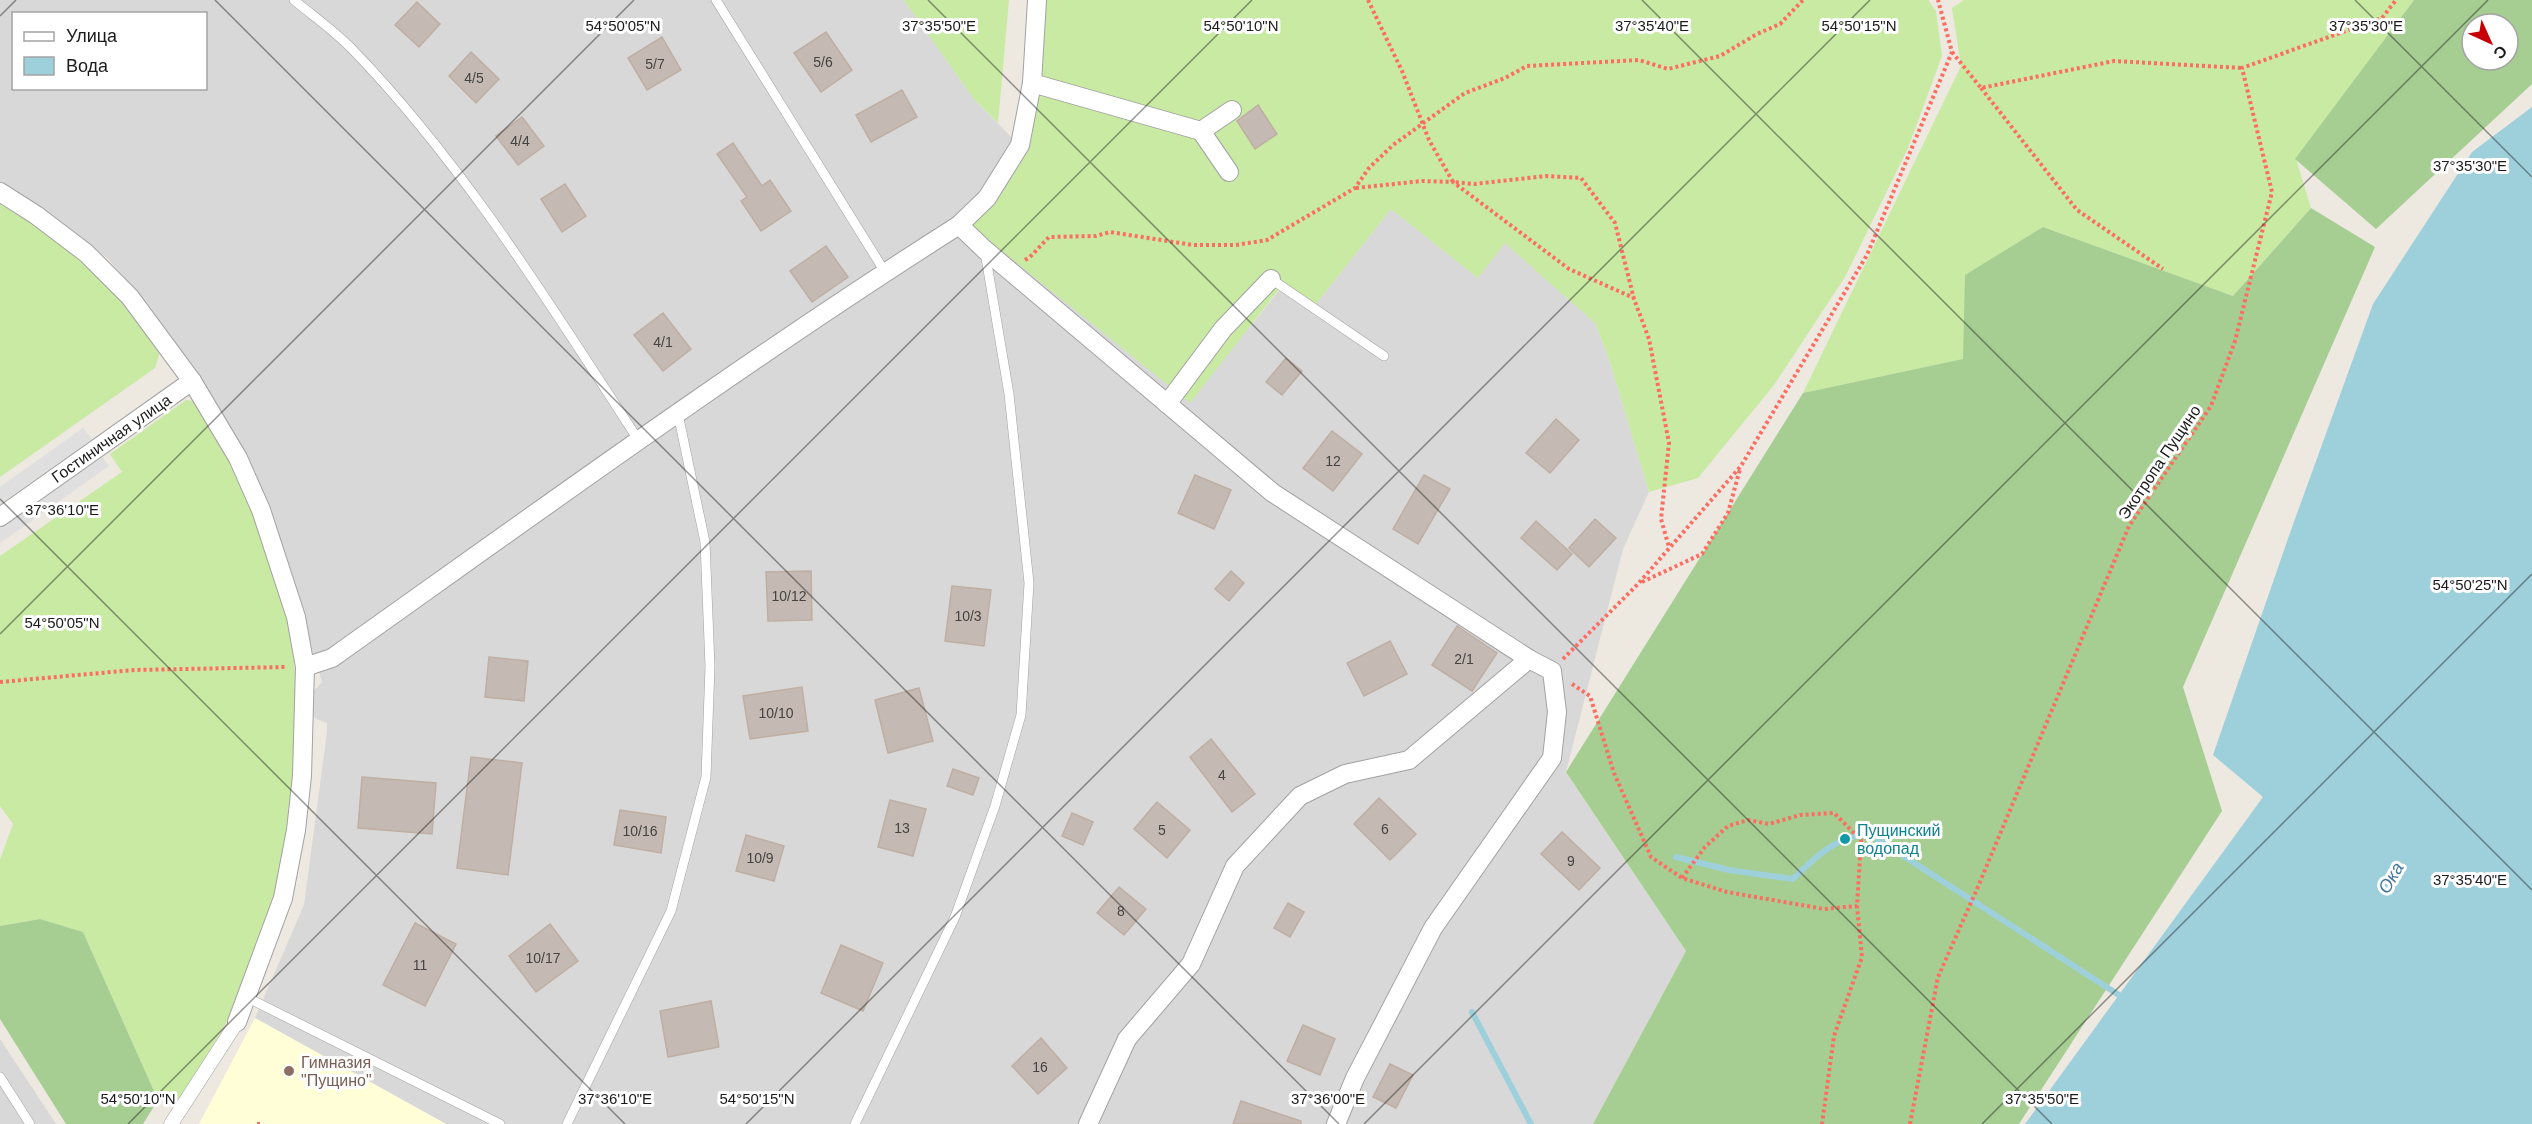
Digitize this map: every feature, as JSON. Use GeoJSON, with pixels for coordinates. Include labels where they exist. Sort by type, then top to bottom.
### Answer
{"type":"FeatureCollection","features":[{"type":"Feature","properties":{"kind":"street"},"geometry":{"type":"LineString","coordinates":[[305,667],[332,658],[678,414],[885,272],[959,225],[987,198],[1020,145],[1032,83],[1037,0]]}},
{"type":"Feature","properties":{"kind":"street"},"geometry":{"type":"LineString","coordinates":[[1032,83],[1201,131],[1229,172]]}},
{"type":"Feature","properties":{"kind":"street"},"geometry":{"type":"LineString","coordinates":[[1201,131],[1232,110]]}},
{"type":"Feature","properties":{"kind":"street"},"geometry":{"type":"LineString","coordinates":[[0,192],[36,215],[86,253],[130,297],[192,381],[238,458],[261,510],[296,617],[305,667],[302,776],[296,830],[283,898],[248,998],[237,1022],[171,1124]]}},
{"type":"Feature","properties":{"kind":"street"},"geometry":{"type":"LineString","coordinates":[[959,225],[984,249],[1273,493],[1529,659],[1552,671],[1557,712],[1552,758],[1433,928],[1355,1078],[1336,1124]]}},
{"type":"Feature","properties":{"kind":"street"},"geometry":{"type":"LineString","coordinates":[[1167,404],[1223,329],[1271,279]]}},
{"type":"Feature","properties":{"kind":"street","name":"Гостиничная улица"},"geometry":{"type":"LineString","coordinates":[[0,517],[192,381]]}},
{"type":"Feature","properties":{"kind":"street"},"geometry":{"type":"LineString","coordinates":[[1088,1124],[1127,1039],[1191,964],[1235,866],[1300,796],[1345,774],[1409,760],[1529,659]]}},
{"type":"Feature","properties":{"kind":"lane"},"geometry":{"type":"LineString","coordinates":[[294,0],[351,48],[418,123],[497,229],[639,441]]}},
{"type":"Feature","properties":{"kind":"lane"},"geometry":{"type":"LineString","coordinates":[[716,0],[885,272]]}},
{"type":"Feature","properties":{"kind":"lane"},"geometry":{"type":"LineString","coordinates":[[855,1124],[955,917],[995,806],[1021,715],[1029,583],[1009,394],[984,249]]}},
{"type":"Feature","properties":{"kind":"lane"},"geometry":{"type":"LineString","coordinates":[[1271,279],[1384,356]]}},
{"type":"Feature","properties":{"kind":"lane"},"geometry":{"type":"LineString","coordinates":[[567,1124],[671,911],[706,777],[710,666],[705,542],[678,414]]}},
{"type":"Feature","properties":{"kind":"lane"},"geometry":{"type":"LineString","coordinates":[[248,998],[500,1124]]}},
{"type":"Feature","properties":{"kind":"lane"},"geometry":{"type":"LineString","coordinates":[[0,1077],[30,1124]]}},
{"type":"Feature","properties":{"kind":"path"},"geometry":{"type":"LineString","coordinates":[[1368,0],[1402,71],[1421,123],[1453,182],[1569,268],[1634,298]]}},
{"type":"Feature","properties":{"kind":"path"},"geometry":{"type":"LineString","coordinates":[[1008,268],[1030,257],[1049,237],[1096,236],[1110,232],[1204,245],[1236,245],[1267,240],[1355,188],[1385,152],[1421,123],[1465,93],[1505,78],[1527,66],[1639,60],[1668,69],[1720,56],[1780,24],[1803,0]]}},
{"type":"Feature","properties":{"kind":"path"},"geometry":{"type":"LineString","coordinates":[[1938,0],[1952,52],[2077,210],[2163,269]]}},
{"type":"Feature","properties":{"kind":"path"},"geometry":{"type":"LineString","coordinates":[[1981,88],[2114,61],[2242,68],[2382,18],[2396,0]]}},
{"type":"Feature","properties":{"kind":"path"},"geometry":{"type":"LineString","coordinates":[[1857,906],[1824,909],[1727,892],[1682,878],[1651,857],[1614,773],[1590,696],[1552,671],[1638,584],[1741,465],[1867,255],[1952,52]]}},
{"type":"Feature","properties":{"kind":"path","name":"Экотропа Пущино"},"geometry":{"type":"LineString","coordinates":[[1911,1124],[1938,976],[1969,908],[2129,526],[2211,406],[2235,341],[2272,192],[2242,68]]}},
{"type":"Feature","properties":{"kind":"path"},"geometry":{"type":"LineString","coordinates":[[1355,188],[1422,180],[1474,184],[1546,176],[1581,178],[1615,224],[1634,298],[1649,339],[1669,443],[1661,519],[1669,548]]}},
{"type":"Feature","properties":{"kind":"path"},"geometry":{"type":"LineString","coordinates":[[1638,584],[1661,571],[1702,554],[1728,513],[1741,465]]}},
{"type":"Feature","properties":{"kind":"path"},"geometry":{"type":"LineString","coordinates":[[0,682],[134,670],[305,667]]}},
{"type":"Feature","properties":{"kind":"path"},"geometry":{"type":"LineString","coordinates":[[1682,878],[1705,847],[1728,826],[1748,820],[1769,824],[1800,815],[1834,813],[1861,840],[1857,906],[1862,957],[1834,1036],[1822,1124]]}},
{"type":"Feature","properties":{"kind":"shaded area"},"geometry":{"type":"Polygon","coordinates":[[[0,0],[904,0],[973,98],[1019,145],[1250,327],[1285,283],[1316,304],[1391,209],[1478,278],[1504,242],[1595,323],[1609,359],[1649,492],[1623,549],[1566,772],[1686,951],[1593,1124],[446,1124],[255,1018],[304,905],[327,732],[327,723],[316,719],[309,710],[311,694],[322,682],[291,578],[250,464],[202,379],[148,304],[107,258],[50,215],[0,182],[0,0]]]}},
{"type":"Feature","properties":{"kind":"shaded area"},"geometry":{"type":"Polygon","coordinates":[[[83,428],[92,439],[0,504],[0,487],[83,428]]]}},
{"type":"Feature","properties":{"kind":"shaded area"},"geometry":{"type":"Polygon","coordinates":[[[101,455],[109,466],[0,543],[0,526],[101,455]]]}},
{"type":"Feature","properties":{"kind":"shaded area","name":"Гимназия \"Пущино\""},"geometry":{"type":"Polygon","coordinates":[[[255,1018],[446,1124],[199,1124],[255,1018]]]}},
{"type":"Feature","properties":{"kind":"shaded area"},"geometry":{"type":"Polygon","coordinates":[[[0,1039],[56,1124],[0,1124],[0,1039]]]}},
{"type":"Feature","properties":{"kind":"green space"},"geometry":{"type":"Polygon","coordinates":[[[904,0],[1009,0],[998,123],[973,98],[904,0]]]}},
{"type":"Feature","properties":{"kind":"green space"},"geometry":{"type":"Polygon","coordinates":[[[1041,0],[1928,0],[1936,11],[1942,56],[1908,148],[1845,277],[1774,385],[1698,478],[1649,492],[1609,359],[1595,323],[1505,243],[1478,278],[1391,209],[1316,304],[1284,283],[1190,403],[965,221],[1019,145],[1041,0]]]}},
{"type":"Feature","properties":{"kind":"green space"},"geometry":{"type":"Polygon","coordinates":[[[1964,0],[2414,0],[2296,159],[2311,208],[2233,296],[2043,227],[1966,275],[1964,359],[1803,393],[1961,66],[1952,8],[1964,0]]]}},
{"type":"Feature","properties":{"kind":"green space"},"geometry":{"type":"Polygon","coordinates":[[[2414,0],[2532,0],[2532,84],[2376,229],[2295,159],[2414,0]]]}},
{"type":"Feature","properties":{"kind":"green space"},"geometry":{"type":"Polygon","coordinates":[[[0,201],[52,235],[120,298],[156,342],[159,355],[155,368],[0,477],[0,201]]]}},
{"type":"Feature","properties":{"kind":"green space"},"geometry":{"type":"Polygon","coordinates":[[[2311,208],[2375,247],[2183,687],[2222,811],[2019,1124],[1593,1124],[1686,951],[1566,772],[1803,393],[1963,359],[1965,275],[2043,227],[2233,296],[2311,208]]]}},
{"type":"Feature","properties":{"kind":"green space"},"geometry":{"type":"Polygon","coordinates":[[[186,400],[197,402],[232,462],[254,509],[291,621],[298,714],[296,789],[281,880],[231,1015],[180,1100],[158,1100],[83,932],[40,919],[0,926],[0,860],[13,824],[0,806],[0,556],[122,472],[110,454],[186,400]]]}},
{"type":"Feature","properties":{"kind":"green space"},"geometry":{"type":"Polygon","coordinates":[[[40,919],[83,932],[158,1100],[143,1124],[66,1124],[0,1019],[0,926],[40,919]]]}},
{"type":"Feature","properties":{"kind":"water","name":"Ока"},"geometry":{"type":"Polygon","coordinates":[[[2532,107],[2532,1124],[2025,1124],[2263,797],[2213,755],[2373,304],[2472,152],[2532,107]]]}},
{"type":"Feature","properties":{"kind":"building"},"geometry":{"type":"Polygon","coordinates":[[[417,2],[440,24],[419,47],[395,25],[417,2]]]}},
{"type":"Feature","properties":{"kind":"building"},"geometry":{"type":"Polygon","coordinates":[[[826,32],[852,70],[821,92],[794,53],[826,32]]]}},
{"type":"Feature","properties":{"kind":"building"},"geometry":{"type":"Polygon","coordinates":[[[662,37],[681,70],[647,90],[628,58],[662,37]]]}},
{"type":"Feature","properties":{"kind":"building"},"geometry":{"type":"Polygon","coordinates":[[[471,52],[499,79],[476,103],[449,76],[471,52]]]}},
{"type":"Feature","properties":{"kind":"building"},"geometry":{"type":"Polygon","coordinates":[[[902,90],[917,117],[871,142],[856,115],[902,90]]]}},
{"type":"Feature","properties":{"kind":"building"},"geometry":{"type":"Polygon","coordinates":[[[1258,105],[1277,134],[1255,149],[1237,121],[1258,105]]]}},
{"type":"Feature","properties":{"kind":"building"},"geometry":{"type":"Polygon","coordinates":[[[522,117],[544,146],[518,165],[496,136],[522,117]]]}},
{"type":"Feature","properties":{"kind":"building"},"geometry":{"type":"Polygon","coordinates":[[[733,143],[762,186],[770,180],[791,211],[761,231],[741,201],[747,197],[717,154],[733,143]]]}},
{"type":"Feature","properties":{"kind":"building"},"geometry":{"type":"Polygon","coordinates":[[[565,184],[586,216],[562,232],[541,199],[565,184]]]}},
{"type":"Feature","properties":{"kind":"building"},"geometry":{"type":"Polygon","coordinates":[[[826,246],[848,277],[812,302],[790,271],[826,246]]]}},
{"type":"Feature","properties":{"kind":"building"},"geometry":{"type":"Polygon","coordinates":[[[663,313],[691,349],[663,371],[634,335],[663,313]]]}},
{"type":"Feature","properties":{"kind":"building"},"geometry":{"type":"Polygon","coordinates":[[[1286,358],[1302,371],[1282,395],[1266,382],[1286,358]]]}},
{"type":"Feature","properties":{"kind":"building"},"geometry":{"type":"Polygon","coordinates":[[[1556,419],[1579,440],[1550,473],[1526,453],[1556,419]]]}},
{"type":"Feature","properties":{"kind":"building"},"geometry":{"type":"Polygon","coordinates":[[[1332,431],[1362,454],[1333,491],[1303,468],[1332,431]]]}},
{"type":"Feature","properties":{"kind":"building"},"geometry":{"type":"Polygon","coordinates":[[[1195,475],[1231,490],[1214,529],[1178,513],[1195,475]]]}},
{"type":"Feature","properties":{"kind":"building"},"geometry":{"type":"Polygon","coordinates":[[[1424,475],[1450,489],[1418,544],[1393,529],[1424,475]]]}},
{"type":"Feature","properties":{"kind":"building"},"geometry":{"type":"Polygon","coordinates":[[[1595,519],[1616,538],[1589,567],[1569,548],[1595,519]]]}},
{"type":"Feature","properties":{"kind":"building"},"geometry":{"type":"Polygon","coordinates":[[[1536,521],[1572,554],[1557,570],[1521,538],[1536,521]]]}},
{"type":"Feature","properties":{"kind":"building"},"geometry":{"type":"Polygon","coordinates":[[[811,571],[812,620],[768,621],[766,572],[811,571]]]}},
{"type":"Feature","properties":{"kind":"building"},"geometry":{"type":"Polygon","coordinates":[[[1231,571],[1244,583],[1229,601],[1215,589],[1231,571]]]}},
{"type":"Feature","properties":{"kind":"building"},"geometry":{"type":"Polygon","coordinates":[[[952,586],[991,590],[984,646],[945,641],[952,586]]]}},
{"type":"Feature","properties":{"kind":"building"},"geometry":{"type":"Polygon","coordinates":[[[1457,626],[1497,653],[1472,691],[1432,665],[1457,626]]]}},
{"type":"Feature","properties":{"kind":"building"},"geometry":{"type":"Polygon","coordinates":[[[1390,641],[1407,674],[1364,696],[1347,663],[1390,641]]]}},
{"type":"Feature","properties":{"kind":"building"},"geometry":{"type":"Polygon","coordinates":[[[489,657],[528,661],[524,701],[485,697],[489,657]]]}},
{"type":"Feature","properties":{"kind":"building"},"geometry":{"type":"Polygon","coordinates":[[[802,687],[808,731],[750,739],[743,696],[802,687]]]}},
{"type":"Feature","properties":{"kind":"building"},"geometry":{"type":"Polygon","coordinates":[[[919,688],[933,741],[888,753],[875,700],[919,688]]]}},
{"type":"Feature","properties":{"kind":"building"},"geometry":{"type":"Polygon","coordinates":[[[1211,739],[1255,794],[1232,812],[1190,757],[1211,739]]]}},
{"type":"Feature","properties":{"kind":"building"},"geometry":{"type":"Polygon","coordinates":[[[471,757],[522,763],[508,875],[457,868],[471,757]]]}},
{"type":"Feature","properties":{"kind":"building"},"geometry":{"type":"Polygon","coordinates":[[[953,769],[979,778],[973,795],[947,786],[953,769]]]}},
{"type":"Feature","properties":{"kind":"building"},"geometry":{"type":"Polygon","coordinates":[[[362,777],[436,783],[432,834],[358,828],[362,777]]]}},
{"type":"Feature","properties":{"kind":"building"},"geometry":{"type":"Polygon","coordinates":[[[1379,798],[1416,834],[1390,860],[1354,824],[1379,798]]]}},
{"type":"Feature","properties":{"kind":"building"},"geometry":{"type":"Polygon","coordinates":[[[890,800],[926,809],[913,856],[878,847],[890,800]]]}},
{"type":"Feature","properties":{"kind":"building"},"geometry":{"type":"Polygon","coordinates":[[[1157,802],[1190,830],[1167,858],[1134,829],[1157,802]]]}},
{"type":"Feature","properties":{"kind":"building"},"geometry":{"type":"Polygon","coordinates":[[[620,810],[666,817],[661,853],[614,845],[620,810]]]}},
{"type":"Feature","properties":{"kind":"building"},"geometry":{"type":"Polygon","coordinates":[[[1072,813],[1093,822],[1083,845],[1062,836],[1072,813]]]}},
{"type":"Feature","properties":{"kind":"building"},"geometry":{"type":"Polygon","coordinates":[[[1562,832],[1600,868],[1579,890],[1541,854],[1562,832]]]}},
{"type":"Feature","properties":{"kind":"building"},"geometry":{"type":"Polygon","coordinates":[[[746,835],[784,846],[774,881],[736,871],[746,835]]]}},
{"type":"Feature","properties":{"kind":"building"},"geometry":{"type":"Polygon","coordinates":[[[1119,887],[1146,909],[1124,935],[1097,913],[1119,887]]]}},
{"type":"Feature","properties":{"kind":"building"},"geometry":{"type":"Polygon","coordinates":[[[1288,903],[1304,912],[1290,937],[1274,928],[1288,903]]]}},
{"type":"Feature","properties":{"kind":"building"},"geometry":{"type":"Polygon","coordinates":[[[415,923],[456,944],[425,1006],[383,985],[415,923]]]}},
{"type":"Feature","properties":{"kind":"building"},"geometry":{"type":"Polygon","coordinates":[[[550,924],[578,961],[536,992],[509,956],[550,924]]]}},
{"type":"Feature","properties":{"kind":"building"},"geometry":{"type":"Polygon","coordinates":[[[841,945],[883,963],[863,1011],[821,993],[841,945]]]}},
{"type":"Feature","properties":{"kind":"building"},"geometry":{"type":"Polygon","coordinates":[[[711,1001],[719,1047],[668,1057],[660,1011],[711,1001]]]}},
{"type":"Feature","properties":{"kind":"building"},"geometry":{"type":"Polygon","coordinates":[[[1303,1025],[1335,1039],[1320,1075],[1287,1061],[1303,1025]]]}},
{"type":"Feature","properties":{"kind":"building"},"geometry":{"type":"Polygon","coordinates":[[[1041,1038],[1067,1068],[1038,1094],[1012,1066],[1041,1038]]]}},
{"type":"Feature","properties":{"kind":"building"},"geometry":{"type":"Polygon","coordinates":[[[1390,1064],[1413,1075],[1396,1108],[1373,1097],[1390,1064]]]}},
{"type":"Feature","properties":{"kind":"building"},"geometry":{"type":"Polygon","coordinates":[[[1241,1101],[1301,1121],[1301,1124],[1233,1124],[1241,1101]]]}},
{"type":"Feature","properties":{"kind":"waterway"},"geometry":{"type":"LineString","coordinates":[[1676,857],[1729,870],[1793,879],[1817,856],[1847,838],[1857,836],[1877,839],[2125,999]]}},
{"type":"Feature","properties":{"kind":"waterway"},"geometry":{"type":"LineString","coordinates":[[1472,1012],[1531,1124]]}},
{"type":"Feature","properties":{"kind":"place","name":"Пущинский водопад"},"geometry":{"type":"Point","coordinates":[1845,839]}},
{"type":"Feature","properties":{"kind":"place","name":"Гимназия \"Пущино\""},"geometry":{"type":"Point","coordinates":[289,1071]}}]}
